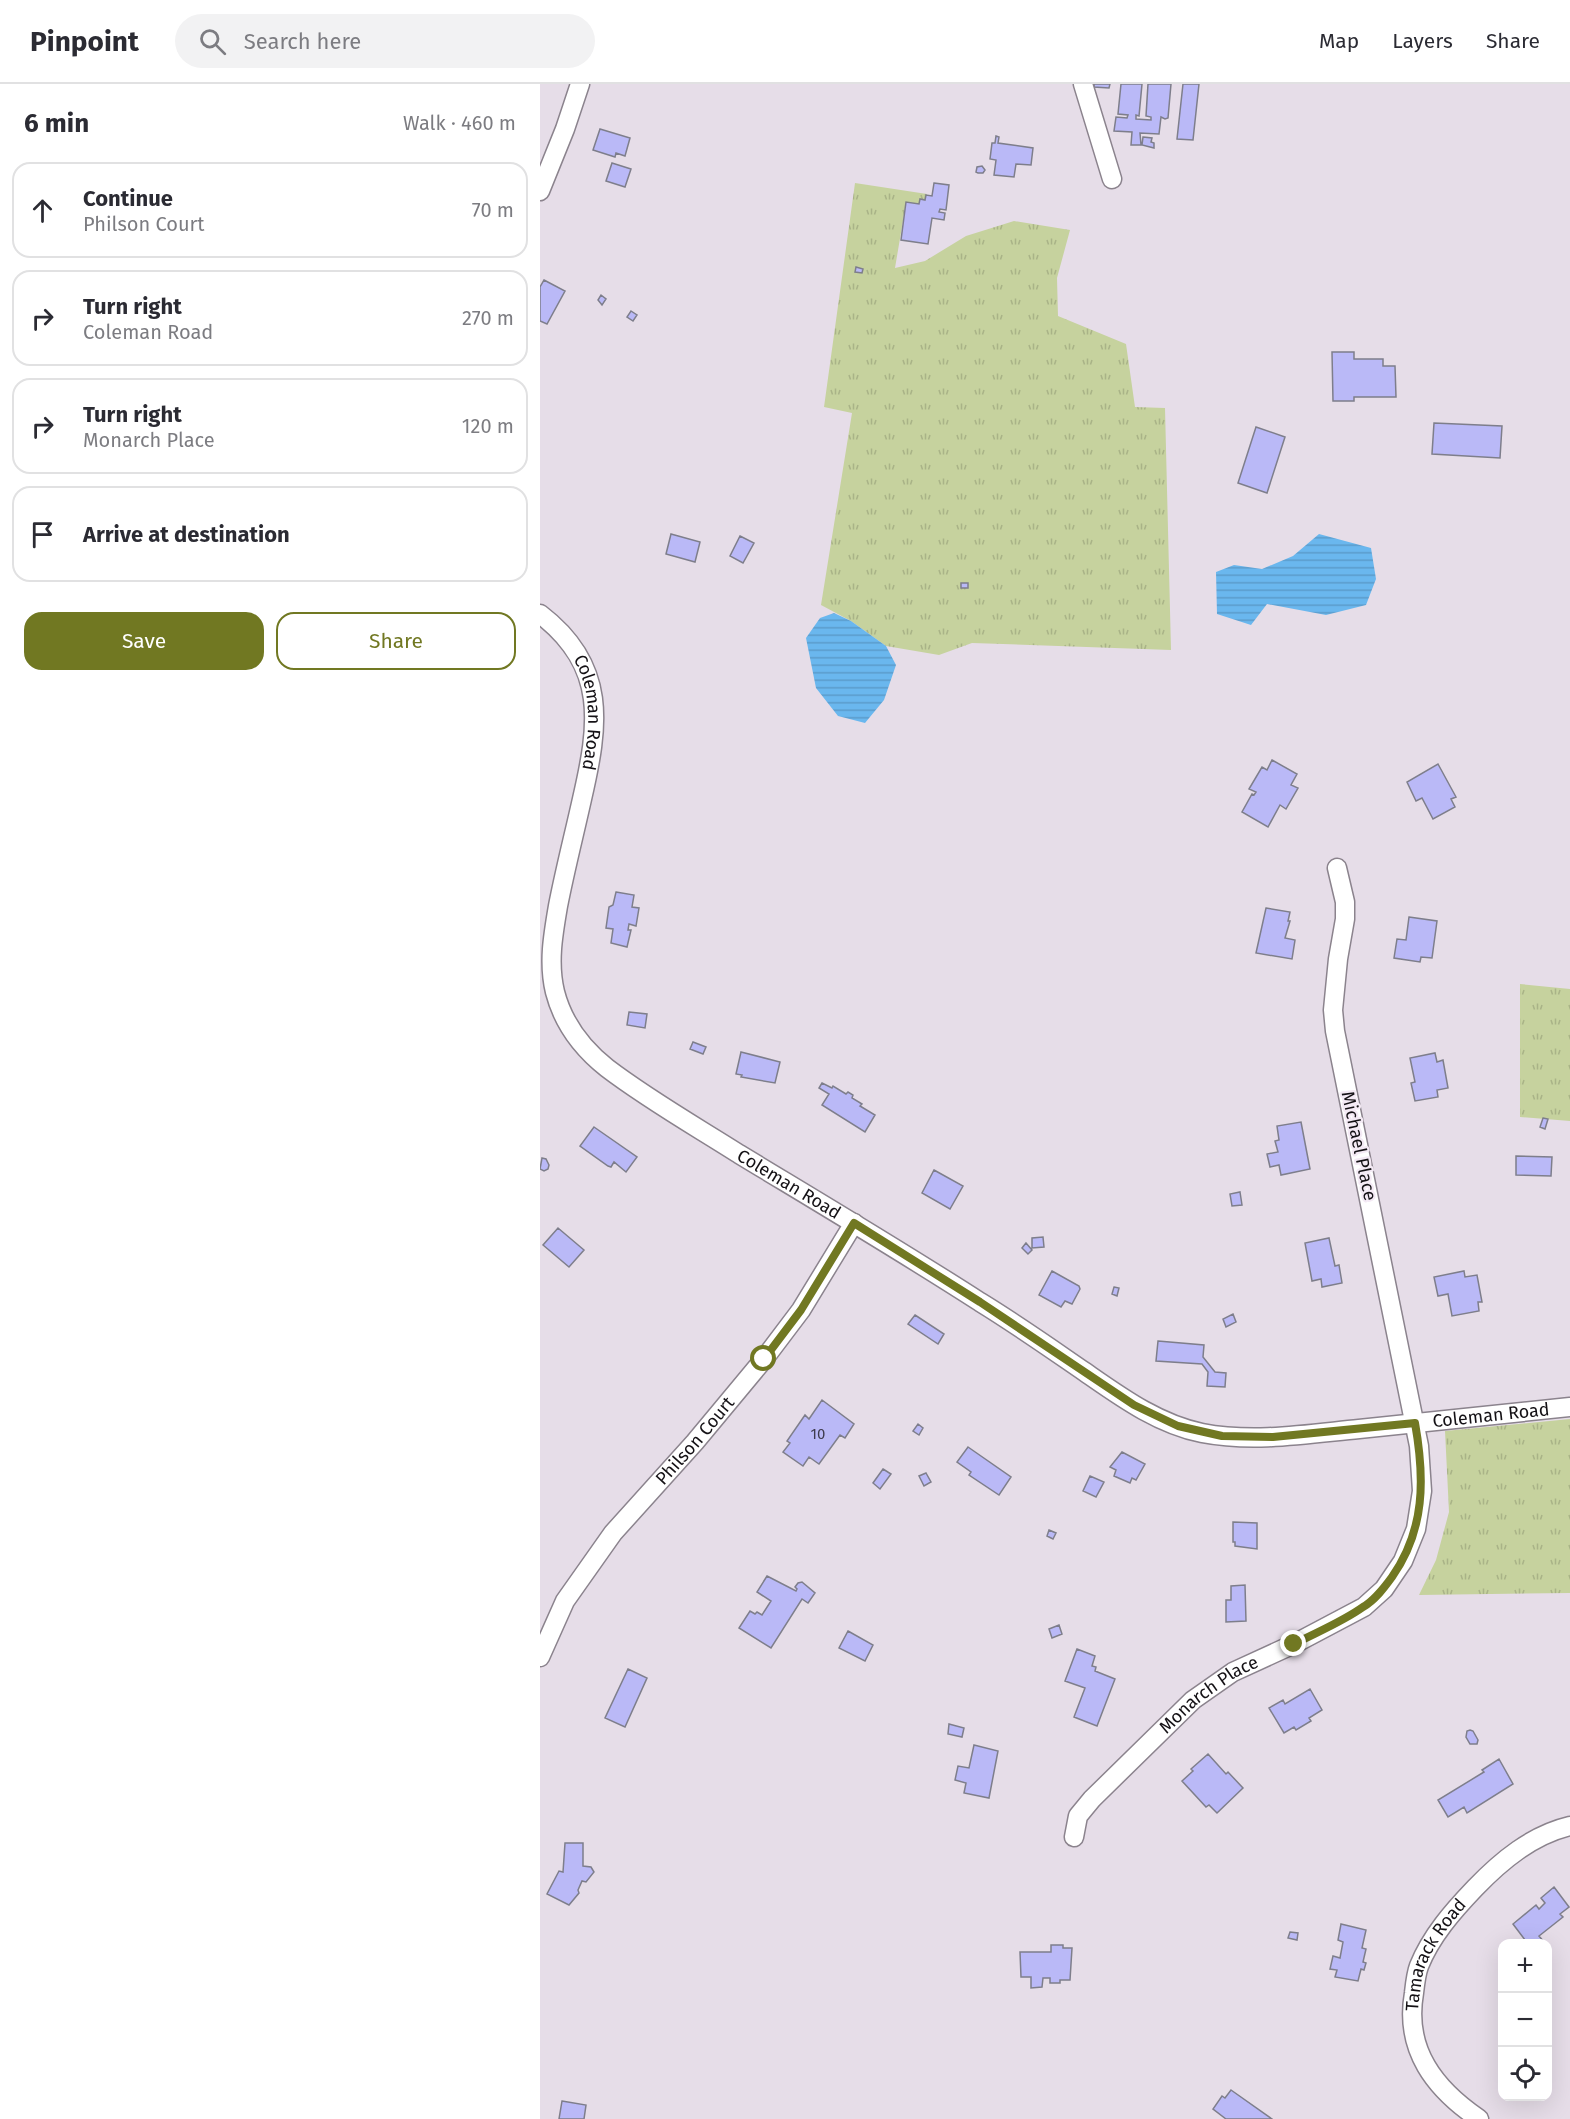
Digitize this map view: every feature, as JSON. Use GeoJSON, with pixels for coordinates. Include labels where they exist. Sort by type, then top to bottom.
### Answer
{"type":"FeatureCollection","features":[{"type":"Feature","properties":{"kind":"street"},"geometry":{"type":"LineString","coordinates":[[540,190],[566,129],[580,84]]}},
{"type":"Feature","properties":{"kind":"street"},"geometry":{"type":"LineString","coordinates":[[1083,84],[1112,179]]}},
{"type":"Feature","properties":{"kind":"street","name":"Coleman Road"},"geometry":{"type":"LineString","coordinates":[[540,614],[564,636],[579,657],[587,673],[594,701],[595,731],[590,764],[561,890],[552,942],[551,965],[554,990],[570,1028],[600,1062],[648,1097],[980,1302],[1134,1405],[1178,1426],[1222,1436],[1273,1437],[1570,1407]]}},
{"type":"Feature","properties":{"kind":"street","name":"Michael Place"},"geometry":{"type":"LineString","coordinates":[[1337,868],[1345,902],[1345,919],[1334,1001],[1335,1031],[1415,1423]]}},
{"type":"Feature","properties":{"kind":"street","name":"Philson Court"},"geometry":{"type":"LineString","coordinates":[[540,1657],[565,1601],[613,1533],[695,1442],[764,1359],[801,1310],[854,1223]]}},
{"type":"Feature","properties":{"kind":"street","name":"Monarch Place"},"geometry":{"type":"LineString","coordinates":[[1074,1837],[1078,1816],[1092,1799],[1193,1700],[1233,1672],[1294,1644],[1364,1607],[1384,1589],[1403,1561],[1416,1529],[1422,1491],[1415,1423]]}},
{"type":"Feature","properties":{"kind":"street","name":"Tamarack Road"},"geometry":{"type":"LineString","coordinates":[[1479,2119],[1459,2106],[1432,2078],[1417,2049],[1412,2004],[1418,1968],[1434,1935],[1492,1870],[1524,1846],[1570,1826]]}},
{"type":"Feature","properties":{"kind":"green space"},"geometry":{"type":"Polygon","coordinates":[[[855,183],[927,194],[925,200],[920,199],[919,204],[906,203],[895,268],[925,261],[966,236],[1014,221],[1070,230],[1057,278],[1058,316],[1126,344],[1135,407],[1165,408],[1171,650],[972,643],[939,655],[886,646],[851,621],[821,605],[852,413],[824,407],[855,183]]]}},
{"type":"Feature","properties":{"kind":"green space"},"geometry":{"type":"Polygon","coordinates":[[[1520,984],[1570,989],[1570,1121],[1520,1117],[1520,984]]]}},
{"type":"Feature","properties":{"kind":"green space"},"geometry":{"type":"Polygon","coordinates":[[[1570,1419],[1570,1593],[1419,1595],[1436,1560],[1449,1512],[1445,1431],[1570,1419]]]}},
{"type":"Feature","properties":{"kind":"water"},"geometry":{"type":"Polygon","coordinates":[[[1319,534],[1371,548],[1376,579],[1366,605],[1326,615],[1267,604],[1251,625],[1217,614],[1216,572],[1234,565],[1262,569],[1293,556],[1319,534]]]}},
{"type":"Feature","properties":{"kind":"water"},"geometry":{"type":"Polygon","coordinates":[[[834,613],[851,621],[886,646],[896,665],[884,700],[865,723],[838,716],[816,688],[806,638],[820,618],[834,613]]]}},
{"type":"Feature","properties":{"kind":"building"},"geometry":{"type":"Polygon","coordinates":[[[1094,84],[1110,84],[1109,88],[1094,87],[1094,84]]]}},
{"type":"Feature","properties":{"kind":"building"},"geometry":{"type":"Polygon","coordinates":[[[1121,84],[1142,84],[1139,116],[1136,115],[1136,119],[1151,120],[1151,117],[1146,116],[1148,84],[1171,84],[1168,118],[1161,117],[1159,134],[1140,133],[1141,145],[1131,145],[1132,132],[1114,131],[1116,117],[1127,118],[1128,115],[1118,114],[1121,84]]]}},
{"type":"Feature","properties":{"kind":"building"},"geometry":{"type":"Polygon","coordinates":[[[1183,84],[1199,84],[1193,140],[1177,139],[1183,84]]]}},
{"type":"Feature","properties":{"kind":"building"},"geometry":{"type":"Polygon","coordinates":[[[600,129],[630,138],[625,156],[616,153],[615,157],[593,150],[600,129]]]}},
{"type":"Feature","properties":{"kind":"building"},"geometry":{"type":"Polygon","coordinates":[[[996,136],[999,137],[998,143],[1033,148],[1031,165],[1016,164],[1014,177],[994,175],[996,160],[990,159],[992,143],[995,143],[996,136]]]}},
{"type":"Feature","properties":{"kind":"building"},"geometry":{"type":"Polygon","coordinates":[[[1143,137],[1152,138],[1154,148],[1142,145],[1143,137]]]}},
{"type":"Feature","properties":{"kind":"building"},"geometry":{"type":"Polygon","coordinates":[[[612,163],[631,169],[625,187],[606,181],[612,163]]]}},
{"type":"Feature","properties":{"kind":"building"},"geometry":{"type":"Polygon","coordinates":[[[982,166],[985,170],[983,173],[976,172],[977,167],[982,166]]]}},
{"type":"Feature","properties":{"kind":"building"},"geometry":{"type":"Polygon","coordinates":[[[934,183],[949,185],[946,210],[940,209],[939,212],[945,213],[944,220],[932,218],[928,244],[901,240],[906,202],[919,204],[920,199],[925,200],[926,195],[932,196],[934,183]]]}},
{"type":"Feature","properties":{"kind":"building"},"geometry":{"type":"Polygon","coordinates":[[[856,267],[863,269],[862,273],[855,272],[856,267]]]}},
{"type":"Feature","properties":{"kind":"building"},"geometry":{"type":"Polygon","coordinates":[[[544,280],[565,291],[547,324],[540,321],[540,287],[544,280]]]}},
{"type":"Feature","properties":{"kind":"building"},"geometry":{"type":"Polygon","coordinates":[[[601,295],[606,299],[602,305],[598,300],[601,295]]]}},
{"type":"Feature","properties":{"kind":"building"},"geometry":{"type":"Polygon","coordinates":[[[631,311],[637,315],[633,321],[627,317],[631,311]]]}},
{"type":"Feature","properties":{"kind":"building"},"geometry":{"type":"Polygon","coordinates":[[[1332,352],[1354,352],[1354,359],[1383,359],[1383,366],[1395,366],[1396,397],[1354,397],[1354,401],[1333,401],[1332,352]]]}},
{"type":"Feature","properties":{"kind":"building"},"geometry":{"type":"Polygon","coordinates":[[[1434,423],[1502,426],[1500,458],[1432,454],[1434,423]]]}},
{"type":"Feature","properties":{"kind":"building"},"geometry":{"type":"Polygon","coordinates":[[[1256,427],[1285,437],[1267,493],[1238,483],[1256,427]]]}},
{"type":"Feature","properties":{"kind":"building"},"geometry":{"type":"Polygon","coordinates":[[[671,534],[700,542],[695,562],[666,554],[671,534]]]}},
{"type":"Feature","properties":{"kind":"building"},"geometry":{"type":"Polygon","coordinates":[[[740,536],[754,543],[743,563],[730,556],[740,536]]]}},
{"type":"Feature","properties":{"kind":"building"},"geometry":{"type":"Polygon","coordinates":[[[961,583],[968,583],[968,588],[961,588],[961,583]]]}},
{"type":"Feature","properties":{"kind":"building"},"geometry":{"type":"Polygon","coordinates":[[[1272,760],[1297,774],[1291,785],[1298,788],[1286,809],[1280,805],[1268,827],[1242,812],[1252,794],[1256,792],[1249,789],[1262,767],[1267,770],[1272,760]]]}},
{"type":"Feature","properties":{"kind":"building"},"geometry":{"type":"Polygon","coordinates":[[[1438,764],[1456,797],[1451,799],[1455,807],[1433,819],[1422,798],[1416,801],[1407,782],[1438,764]]]}},
{"type":"Feature","properties":{"kind":"building"},"geometry":{"type":"Polygon","coordinates":[[[616,892],[634,895],[632,907],[639,908],[636,926],[629,924],[628,930],[631,930],[627,947],[611,943],[613,929],[606,928],[609,907],[613,905],[616,892]]]}},
{"type":"Feature","properties":{"kind":"building"},"geometry":{"type":"Polygon","coordinates":[[[1266,908],[1290,912],[1285,938],[1295,940],[1292,959],[1256,953],[1266,908]]]}},
{"type":"Feature","properties":{"kind":"building"},"geometry":{"type":"Polygon","coordinates":[[[1409,917],[1437,921],[1432,958],[1421,957],[1420,962],[1394,958],[1397,939],[1406,940],[1409,917]]]}},
{"type":"Feature","properties":{"kind":"building"},"geometry":{"type":"Polygon","coordinates":[[[629,1012],[647,1014],[645,1028],[627,1025],[629,1012]]]}},
{"type":"Feature","properties":{"kind":"building"},"geometry":{"type":"Polygon","coordinates":[[[693,1042],[706,1047],[703,1054],[690,1049],[693,1042]]]}},
{"type":"Feature","properties":{"kind":"building"},"geometry":{"type":"Polygon","coordinates":[[[741,1052],[780,1062],[775,1083],[736,1074],[741,1052]]]}},
{"type":"Feature","properties":{"kind":"building"},"geometry":{"type":"Polygon","coordinates":[[[1435,1053],[1437,1062],[1443,1060],[1448,1088],[1437,1090],[1438,1097],[1415,1101],[1411,1083],[1415,1082],[1410,1058],[1435,1053]]]}},
{"type":"Feature","properties":{"kind":"building"},"geometry":{"type":"Polygon","coordinates":[[[822,1083],[853,1095],[852,1098],[862,1104],[860,1106],[875,1115],[865,1132],[822,1105],[829,1094],[819,1088],[822,1083]]]}},
{"type":"Feature","properties":{"kind":"building"},"geometry":{"type":"Polygon","coordinates":[[[1543,1118],[1548,1119],[1545,1129],[1540,1127],[1543,1118]]]}},
{"type":"Feature","properties":{"kind":"building"},"geometry":{"type":"Polygon","coordinates":[[[1301,1122],[1310,1169],[1281,1175],[1279,1165],[1270,1167],[1267,1154],[1278,1152],[1275,1141],[1279,1140],[1277,1126],[1301,1122]]]}},
{"type":"Feature","properties":{"kind":"building"},"geometry":{"type":"Polygon","coordinates":[[[594,1127],[637,1157],[626,1172],[614,1162],[611,1167],[608,1166],[580,1146],[594,1127]]]}},
{"type":"Feature","properties":{"kind":"building"},"geometry":{"type":"Polygon","coordinates":[[[1516,1156],[1552,1157],[1551,1176],[1516,1175],[1516,1156]]]}},
{"type":"Feature","properties":{"kind":"building"},"geometry":{"type":"Polygon","coordinates":[[[542,1158],[546,1159],[549,1165],[544,1171],[540,1169],[542,1158]]]}},
{"type":"Feature","properties":{"kind":"building"},"geometry":{"type":"Polygon","coordinates":[[[934,1170],[963,1186],[950,1209],[922,1193],[934,1170]]]}},
{"type":"Feature","properties":{"kind":"building"},"geometry":{"type":"Polygon","coordinates":[[[1240,1192],[1242,1205],[1232,1206],[1230,1194],[1240,1192]]]}},
{"type":"Feature","properties":{"kind":"building"},"geometry":{"type":"Polygon","coordinates":[[[558,1228],[584,1250],[569,1267],[543,1245],[558,1228]]]}},
{"type":"Feature","properties":{"kind":"building"},"geometry":{"type":"Polygon","coordinates":[[[1043,1237],[1044,1247],[1032,1248],[1032,1238],[1043,1237]]]}},
{"type":"Feature","properties":{"kind":"building"},"geometry":{"type":"Polygon","coordinates":[[[1329,1238],[1335,1266],[1339,1265],[1342,1283],[1322,1287],[1321,1279],[1312,1281],[1305,1243],[1329,1238]]]}},
{"type":"Feature","properties":{"kind":"building"},"geometry":{"type":"Polygon","coordinates":[[[1026,1243],[1032,1250],[1028,1254],[1022,1248],[1026,1243]]]}},
{"type":"Feature","properties":{"kind":"building"},"geometry":{"type":"Polygon","coordinates":[[[1052,1271],[1079,1286],[1080,1289],[1072,1304],[1065,1301],[1061,1307],[1039,1295],[1052,1271]]]}},
{"type":"Feature","properties":{"kind":"building"},"geometry":{"type":"Polygon","coordinates":[[[1464,1271],[1465,1277],[1477,1275],[1482,1302],[1478,1302],[1479,1311],[1452,1316],[1448,1294],[1438,1296],[1434,1277],[1464,1271]]]}},
{"type":"Feature","properties":{"kind":"building"},"geometry":{"type":"Polygon","coordinates":[[[1114,1287],[1119,1288],[1117,1296],[1112,1294],[1114,1287]]]}},
{"type":"Feature","properties":{"kind":"building"},"geometry":{"type":"Polygon","coordinates":[[[1233,1314],[1236,1322],[1226,1327],[1223,1319],[1233,1314]]]}},
{"type":"Feature","properties":{"kind":"building"},"geometry":{"type":"Polygon","coordinates":[[[915,1315],[944,1334],[938,1344],[908,1324],[915,1315]]]}},
{"type":"Feature","properties":{"kind":"building"},"geometry":{"type":"Polygon","coordinates":[[[1158,1341],[1204,1345],[1203,1357],[1215,1372],[1226,1373],[1225,1387],[1207,1386],[1208,1372],[1202,1364],[1156,1361],[1158,1341]]]}},
{"type":"Feature","properties":{"kind":"building"},"geometry":{"type":"Polygon","coordinates":[[[822,1400],[854,1424],[845,1438],[840,1435],[819,1464],[809,1457],[803,1466],[783,1452],[790,1443],[787,1441],[805,1415],[809,1419],[822,1400]]]}},
{"type":"Feature","properties":{"kind":"building"},"geometry":{"type":"Polygon","coordinates":[[[918,1424],[923,1428],[919,1435],[913,1431],[918,1424]]]}},
{"type":"Feature","properties":{"kind":"building"},"geometry":{"type":"Polygon","coordinates":[[[968,1447],[1011,1477],[999,1495],[969,1475],[971,1472],[957,1462],[968,1447]]]}},
{"type":"Feature","properties":{"kind":"building"},"geometry":{"type":"Polygon","coordinates":[[[1122,1452],[1145,1464],[1136,1480],[1132,1478],[1130,1483],[1114,1476],[1116,1470],[1110,1467],[1122,1452]]]}},
{"type":"Feature","properties":{"kind":"building"},"geometry":{"type":"Polygon","coordinates":[[[883,1469],[891,1474],[880,1489],[873,1483],[883,1469]]]}},
{"type":"Feature","properties":{"kind":"building"},"geometry":{"type":"Polygon","coordinates":[[[926,1473],[931,1482],[924,1486],[919,1476],[926,1473]]]}},
{"type":"Feature","properties":{"kind":"building"},"geometry":{"type":"Polygon","coordinates":[[[1090,1476],[1104,1482],[1096,1497],[1083,1491],[1090,1476]]]}},
{"type":"Feature","properties":{"kind":"building"},"geometry":{"type":"Polygon","coordinates":[[[1233,1522],[1257,1523],[1257,1549],[1235,1546],[1233,1522]]]}},
{"type":"Feature","properties":{"kind":"building"},"geometry":{"type":"Polygon","coordinates":[[[1049,1530],[1056,1533],[1053,1539],[1047,1536],[1049,1530]]]}},
{"type":"Feature","properties":{"kind":"building"},"geometry":{"type":"Polygon","coordinates":[[[767,1576],[796,1591],[795,1587],[802,1582],[815,1593],[808,1603],[802,1599],[771,1648],[739,1628],[750,1611],[762,1615],[771,1601],[757,1592],[767,1576]]]}},
{"type":"Feature","properties":{"kind":"building"},"geometry":{"type":"Polygon","coordinates":[[[1245,1585],[1246,1621],[1226,1622],[1226,1600],[1231,1600],[1231,1586],[1245,1585]]]}},
{"type":"Feature","properties":{"kind":"building"},"geometry":{"type":"Polygon","coordinates":[[[1059,1625],[1062,1634],[1052,1638],[1049,1629],[1059,1625]]]}},
{"type":"Feature","properties":{"kind":"building"},"geometry":{"type":"Polygon","coordinates":[[[848,1631],[873,1645],[865,1661],[839,1648],[848,1631]]]}},
{"type":"Feature","properties":{"kind":"building"},"geometry":{"type":"Polygon","coordinates":[[[1077,1649],[1095,1656],[1092,1666],[1096,1667],[1095,1671],[1115,1679],[1097,1726],[1074,1717],[1085,1688],[1065,1681],[1077,1649]]]}},
{"type":"Feature","properties":{"kind":"building"},"geometry":{"type":"Polygon","coordinates":[[[628,1669],[647,1678],[625,1727],[605,1718],[628,1669]]]}},
{"type":"Feature","properties":{"kind":"building"},"geometry":{"type":"Polygon","coordinates":[[[1310,1689],[1322,1710],[1309,1718],[1311,1721],[1296,1730],[1294,1727],[1284,1733],[1269,1708],[1283,1700],[1285,1704],[1310,1689]]]}},
{"type":"Feature","properties":{"kind":"building"},"geometry":{"type":"Polygon","coordinates":[[[949,1724],[964,1728],[962,1737],[948,1734],[949,1724]]]}},
{"type":"Feature","properties":{"kind":"building"},"geometry":{"type":"Polygon","coordinates":[[[1470,1730],[1478,1740],[1477,1744],[1470,1744],[1466,1737],[1467,1731],[1470,1730]]]}},
{"type":"Feature","properties":{"kind":"building"},"geometry":{"type":"Polygon","coordinates":[[[974,1745],[998,1751],[989,1798],[964,1793],[966,1783],[955,1780],[958,1766],[969,1768],[974,1745]]]}},
{"type":"Feature","properties":{"kind":"building"},"geometry":{"type":"Polygon","coordinates":[[[1208,1754],[1226,1774],[1228,1772],[1243,1788],[1217,1813],[1209,1805],[1206,1807],[1182,1781],[1193,1771],[1191,1769],[1208,1754]]]}},
{"type":"Feature","properties":{"kind":"building"},"geometry":{"type":"Polygon","coordinates":[[[1499,1759],[1513,1784],[1467,1813],[1464,1807],[1448,1817],[1438,1800],[1484,1772],[1482,1770],[1499,1759]]]}},
{"type":"Feature","properties":{"kind":"building"},"geometry":{"type":"Polygon","coordinates":[[[565,1843],[583,1843],[583,1866],[591,1867],[594,1872],[586,1882],[582,1881],[579,1893],[569,1905],[547,1894],[559,1871],[563,1872],[565,1843]]]}},
{"type":"Feature","properties":{"kind":"building"},"geometry":{"type":"Polygon","coordinates":[[[1554,1887],[1569,1907],[1560,1914],[1563,1917],[1539,1936],[1542,1939],[1524,1939],[1513,1924],[1536,1905],[1539,1909],[1545,1903],[1541,1898],[1554,1887]]]}},
{"type":"Feature","properties":{"kind":"building"},"geometry":{"type":"Polygon","coordinates":[[[1341,1924],[1366,1930],[1362,1948],[1366,1949],[1363,1962],[1366,1963],[1364,1970],[1361,1969],[1358,1981],[1335,1977],[1337,1970],[1330,1969],[1333,1956],[1340,1958],[1343,1942],[1338,1940],[1341,1924]]]}},
{"type":"Feature","properties":{"kind":"building"},"geometry":{"type":"Polygon","coordinates":[[[1290,1932],[1298,1933],[1297,1940],[1288,1938],[1290,1932]]]}},
{"type":"Feature","properties":{"kind":"building"},"geometry":{"type":"Polygon","coordinates":[[[1051,1945],[1072,1948],[1070,1980],[1050,1983],[1050,1978],[1043,1978],[1042,1987],[1031,1988],[1031,1977],[1021,1977],[1020,1952],[1051,1952],[1051,1945]]]}},
{"type":"Feature","properties":{"kind":"building"},"geometry":{"type":"Polygon","coordinates":[[[1231,2090],[1272,2119],[1226,2119],[1213,2109],[1222,2096],[1225,2098],[1231,2090]]]}},
{"type":"Feature","properties":{"kind":"building"},"geometry":{"type":"Polygon","coordinates":[[[562,2101],[586,2105],[584,2119],[559,2119],[562,2101]]]}},
{"type":"Feature","properties":{"kind":"route"},"geometry":{"type":"LineString","coordinates":[[764,1359],[801,1310],[854,1223],[980,1302],[1134,1405],[1178,1426],[1222,1436],[1273,1437],[1415,1423],[1422,1491],[1416,1529],[1403,1561],[1384,1589],[1364,1607],[1294,1644]]}}]}
